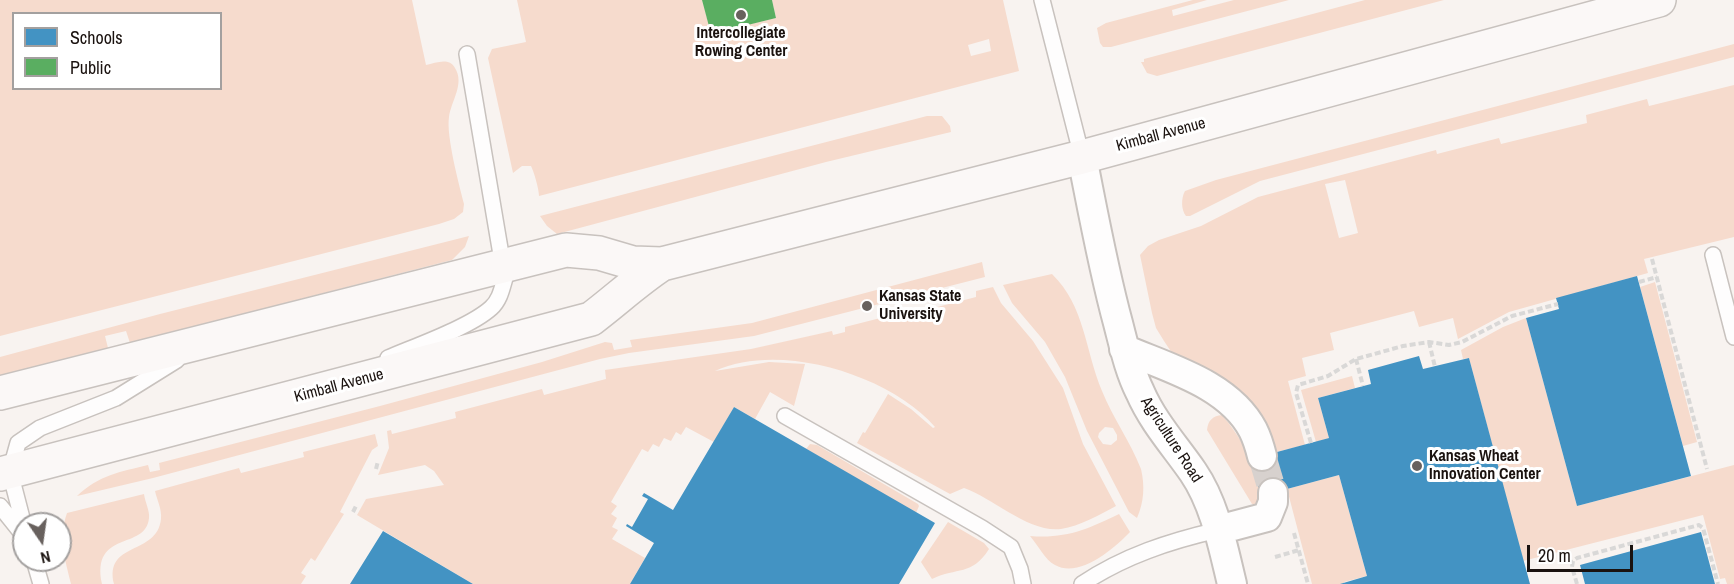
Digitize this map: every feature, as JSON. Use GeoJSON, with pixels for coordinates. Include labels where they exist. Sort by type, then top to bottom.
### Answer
{"type":"FeatureCollection","features":[{"type":"Feature","properties":{"kind":"main road","name":"Kimball Avenue"},"geometry":{"type":"LineString","coordinates":[[0,393],[566,250],[599,252],[633,263],[662,264],[1082,157],[1659,0]]}},
{"type":"Feature","properties":{"kind":"main road","name":"Kimball Avenue"},"geometry":{"type":"LineString","coordinates":[[5,473],[591,319],[617,300],[637,280],[662,264]]}},
{"type":"Feature","properties":{"kind":"street","name":"Agriculture Road"},"geometry":{"type":"LineString","coordinates":[[1082,157],[1100,252],[1124,349],[1140,394],[1177,452],[1194,473],[1206,496],[1218,530],[1232,584]]}},
{"type":"Feature","properties":{"kind":"street"},"geometry":{"type":"LineString","coordinates":[[1124,349],[1213,389],[1245,417],[1253,430],[1262,456]]}},
{"type":"Feature","properties":{"kind":"street"},"geometry":{"type":"LineString","coordinates":[[1218,530],[1267,517],[1273,502],[1273,493]]}},
{"type":"Feature","properties":{"kind":"lane"},"geometry":{"type":"LineString","coordinates":[[1042,0],[1082,157]]}},
{"type":"Feature","properties":{"kind":"lane"},"geometry":{"type":"LineString","coordinates":[[294,398],[477,317],[491,308],[498,299],[505,278],[504,266],[468,54]]}},
{"type":"Feature","properties":{"kind":"lane"},"geometry":{"type":"LineString","coordinates":[[1713,255],[1734,337]]}},
{"type":"Feature","properties":{"kind":"lane"},"geometry":{"type":"LineString","coordinates":[[19,512],[5,473],[18,443],[40,428],[116,398],[210,339]]}},
{"type":"Feature","properties":{"kind":"lane"},"geometry":{"type":"LineString","coordinates":[[785,416],[982,528],[1011,547],[1023,584]]}},
{"type":"Feature","properties":{"kind":"lane"},"geometry":{"type":"LineString","coordinates":[[0,506],[12,521]]}},
{"type":"Feature","properties":{"kind":"lane"},"geometry":{"type":"LineString","coordinates":[[1083,584],[1145,551],[1179,539],[1218,530]]}},
{"type":"Feature","properties":{"kind":"path"},"geometry":{"type":"LineString","coordinates":[[1652,259],[1707,468]]}},
{"type":"Feature","properties":{"kind":"path"},"geometry":{"type":"LineString","coordinates":[[1639,282],[1657,277]]}},
{"type":"Feature","properties":{"kind":"path"},"geometry":{"type":"LineString","coordinates":[[1311,443],[1296,393],[1298,385],[1328,376],[1356,359],[1403,346],[1429,342],[1449,345],[1462,342],[1512,316],[1558,304]]}},
{"type":"Feature","properties":{"kind":"path"},"geometry":{"type":"LineString","coordinates":[[1429,342],[1436,366]]}},
{"type":"Feature","properties":{"kind":"path"},"geometry":{"type":"LineString","coordinates":[[1356,359],[1363,386]]}},
{"type":"Feature","properties":{"kind":"path"},"geometry":{"type":"LineString","coordinates":[[376,470],[378,461]]}},
{"type":"Feature","properties":{"kind":"path"},"geometry":{"type":"LineString","coordinates":[[353,513],[357,504]]}},
{"type":"Feature","properties":{"kind":"path"},"geometry":{"type":"LineString","coordinates":[[1577,584],[1572,567],[1576,558],[1699,525],[1703,528],[1718,584]]}},
{"type":"Feature","properties":{"kind":"path"},"geometry":{"type":"LineString","coordinates":[[1275,557],[1299,550]]}},
{"type":"Feature","properties":{"kind":"shaded area"},"geometry":{"type":"Polygon","coordinates":[[[0,0],[412,0],[426,65],[449,63],[455,68],[459,80],[450,111],[449,136],[464,204],[463,212],[454,219],[0,336],[0,0]]]}},
{"type":"Feature","properties":{"kind":"shaded area"},"geometry":{"type":"Polygon","coordinates":[[[517,0],[702,0],[711,33],[776,18],[772,0],[1003,0],[1019,71],[539,196],[531,166],[522,166],[513,173],[488,58],[492,49],[526,42],[517,0]],[[989,39],[968,45],[971,56],[991,51],[989,39]]]}},
{"type":"Feature","properties":{"kind":"shaded area"},"geometry":{"type":"Polygon","coordinates":[[[1193,0],[1207,0],[1172,10],[1173,16],[1234,0],[1289,0],[1111,47],[1103,47],[1100,43],[1097,28],[1106,23],[1193,0]]]}},
{"type":"Feature","properties":{"kind":"shaded area"},"geometry":{"type":"Polygon","coordinates":[[[1365,0],[1444,0],[1157,76],[1147,73],[1141,62],[1144,62],[1144,59],[1365,0]]]}},
{"type":"Feature","properties":{"kind":"shaded area"},"geometry":{"type":"Polygon","coordinates":[[[1734,44],[1734,57],[1260,181],[1190,216],[1186,216],[1183,211],[1182,200],[1185,191],[1216,180],[1734,44]]]}},
{"type":"Feature","properties":{"kind":"shaded area"},"geometry":{"type":"Polygon","coordinates":[[[1734,85],[1734,237],[1644,259],[1648,273],[1509,312],[1458,339],[1453,318],[1419,327],[1414,311],[1330,333],[1334,350],[1302,358],[1306,376],[1288,381],[1305,445],[1268,454],[1174,356],[1156,328],[1140,255],[1148,246],[1159,240],[1201,226],[1258,197],[1436,150],[1437,154],[1499,138],[1501,144],[1587,123],[1586,115],[1647,99],[1649,106],[1734,85]],[[1345,180],[1325,184],[1339,238],[1358,233],[1345,180]]]}},
{"type":"Feature","properties":{"kind":"shaded area"},"geometry":{"type":"Polygon","coordinates":[[[927,116],[942,116],[950,126],[951,132],[826,162],[557,234],[540,216],[927,116]]]}},
{"type":"Feature","properties":{"kind":"shaded area"},"geometry":{"type":"Polygon","coordinates":[[[469,236],[465,247],[452,260],[130,343],[126,331],[105,336],[108,348],[0,378],[0,357],[469,236]]]}},
{"type":"Feature","properties":{"kind":"shaded area"},"geometry":{"type":"Polygon","coordinates":[[[982,262],[985,277],[754,336],[600,359],[153,478],[77,496],[93,483],[119,472],[148,465],[150,472],[160,470],[159,463],[380,406],[542,362],[605,342],[612,343],[614,350],[632,347],[630,340],[752,323],[982,262]]]}},
{"type":"Feature","properties":{"kind":"shaded area"},"geometry":{"type":"Polygon","coordinates":[[[1052,274],[1071,300],[1078,314],[1102,391],[1141,469],[1143,494],[1137,518],[1129,512],[1087,431],[1065,377],[1045,342],[1012,303],[1003,285],[1052,274]],[[1105,427],[1099,433],[1098,437],[1103,444],[1111,445],[1117,440],[1113,428],[1105,427]]]}},
{"type":"Feature","properties":{"kind":"shaded area"},"geometry":{"type":"Polygon","coordinates":[[[1655,282],[1697,442],[1683,446],[1640,287],[1655,282]]]}},
{"type":"Feature","properties":{"kind":"shaded area"},"geometry":{"type":"Polygon","coordinates":[[[993,287],[1001,303],[1033,341],[1063,388],[1083,444],[1116,506],[1089,520],[1061,529],[1049,529],[1036,526],[964,488],[950,494],[857,443],[888,394],[911,409],[933,428],[935,427],[915,408],[891,392],[832,368],[801,362],[770,360],[741,363],[715,371],[769,362],[805,364],[794,406],[770,392],[755,419],[734,407],[714,442],[686,427],[681,435],[676,432],[671,441],[664,438],[659,447],[653,444],[648,452],[642,449],[611,502],[617,506],[611,514],[617,518],[612,527],[618,530],[612,539],[645,558],[630,584],[473,584],[357,515],[366,499],[444,485],[434,471],[425,465],[378,475],[389,448],[387,431],[391,430],[392,434],[456,418],[455,412],[542,389],[544,395],[606,379],[605,370],[751,349],[832,331],[833,335],[845,332],[845,327],[976,297],[976,291],[993,287]]]}},
{"type":"Feature","properties":{"kind":"shaded area"},"geometry":{"type":"Polygon","coordinates":[[[1526,318],[1577,506],[1734,465],[1734,584],[1727,584],[1725,578],[1720,579],[1703,515],[1523,561],[1469,358],[1463,359],[1461,350],[1503,327],[1526,318]]]}},
{"type":"Feature","properties":{"kind":"shaded area"},"geometry":{"type":"Polygon","coordinates":[[[1352,376],[1355,388],[1318,398],[1329,438],[1316,442],[1301,390],[1352,376]]]}},
{"type":"Feature","properties":{"kind":"shaded area"},"geometry":{"type":"Polygon","coordinates":[[[1222,415],[1244,445],[1256,471],[1259,496],[1255,505],[1252,504],[1207,430],[1212,419],[1222,415]]]}},
{"type":"Feature","properties":{"kind":"shaded area"},"geometry":{"type":"Polygon","coordinates":[[[375,434],[378,446],[372,450],[340,512],[344,514],[315,561],[311,558],[301,573],[306,576],[301,584],[114,584],[113,570],[117,561],[123,554],[151,539],[157,531],[161,515],[155,491],[239,468],[241,473],[304,457],[303,452],[375,434]]]}},
{"type":"Feature","properties":{"kind":"shaded area"},"geometry":{"type":"Polygon","coordinates":[[[810,444],[817,445],[918,504],[916,513],[806,449],[810,444]]]}},
{"type":"Feature","properties":{"kind":"shaded area"},"geometry":{"type":"Polygon","coordinates":[[[1339,475],[1367,576],[1344,582],[1344,584],[1312,584],[1287,489],[1339,475]]]}},
{"type":"Feature","properties":{"kind":"shaded area"},"geometry":{"type":"Polygon","coordinates":[[[144,494],[149,515],[146,528],[111,548],[104,555],[101,567],[102,584],[71,584],[68,572],[72,572],[71,512],[144,494]]]}},
{"type":"Feature","properties":{"kind":"shaded area"},"geometry":{"type":"Polygon","coordinates":[[[1119,514],[1130,532],[1096,560],[1075,568],[1064,568],[1051,563],[1030,536],[1055,536],[1076,532],[1119,514]]]}},
{"type":"Feature","properties":{"kind":"shaded area"},"geometry":{"type":"Polygon","coordinates":[[[948,522],[984,543],[989,549],[983,558],[970,567],[932,579],[921,562],[948,522]]]}},
{"type":"Feature","properties":{"kind":"building: Schools"},"geometry":{"type":"Polygon","coordinates":[[[1637,276],[1691,476],[1577,506],[1526,318],[1559,309],[1556,298],[1637,276]]]}},
{"type":"Feature","properties":{"kind":"building: Schools","name":"Kansas Wheat Innovation Center"},"geometry":{"type":"Polygon","coordinates":[[[1419,356],[1423,369],[1469,358],[1530,584],[1340,584],[1367,576],[1339,475],[1261,496],[1251,459],[1329,438],[1318,398],[1371,384],[1368,370],[1419,356]]]}},
{"type":"Feature","properties":{"kind":"building: Schools"},"geometry":{"type":"Polygon","coordinates":[[[734,407],[935,523],[899,584],[630,584],[654,543],[626,526],[627,524],[632,527],[648,499],[642,496],[644,493],[673,510],[734,407]]]}},
{"type":"Feature","properties":{"kind":"building: Schools"},"geometry":{"type":"Polygon","coordinates":[[[383,531],[473,584],[350,584],[383,531]]]}},
{"type":"Feature","properties":{"kind":"building: Schools"},"geometry":{"type":"Polygon","coordinates":[[[1701,532],[1715,584],[1585,584],[1580,565],[1701,532]]]}},
{"type":"Feature","properties":{"kind":"building: Public","name":"Intercollegiate Rowing Center"},"geometry":{"type":"Polygon","coordinates":[[[702,0],[772,0],[776,18],[711,34],[702,0]]]}},
{"type":"Feature","properties":{"kind":"tunnel"},"geometry":{"type":"LineString","coordinates":[[1262,456],[1273,493]]}},
{"type":"Feature","properties":{"kind":"place","name":"Intercollegiate Rowing Center"},"geometry":{"type":"Point","coordinates":[741,15]}},
{"type":"Feature","properties":{"kind":"place","name":"Kansas State University"},"geometry":{"type":"Point","coordinates":[867,306]}},
{"type":"Feature","properties":{"kind":"place","name":"Kansas Wheat Innovation Center"},"geometry":{"type":"Point","coordinates":[1417,466]}}]}
